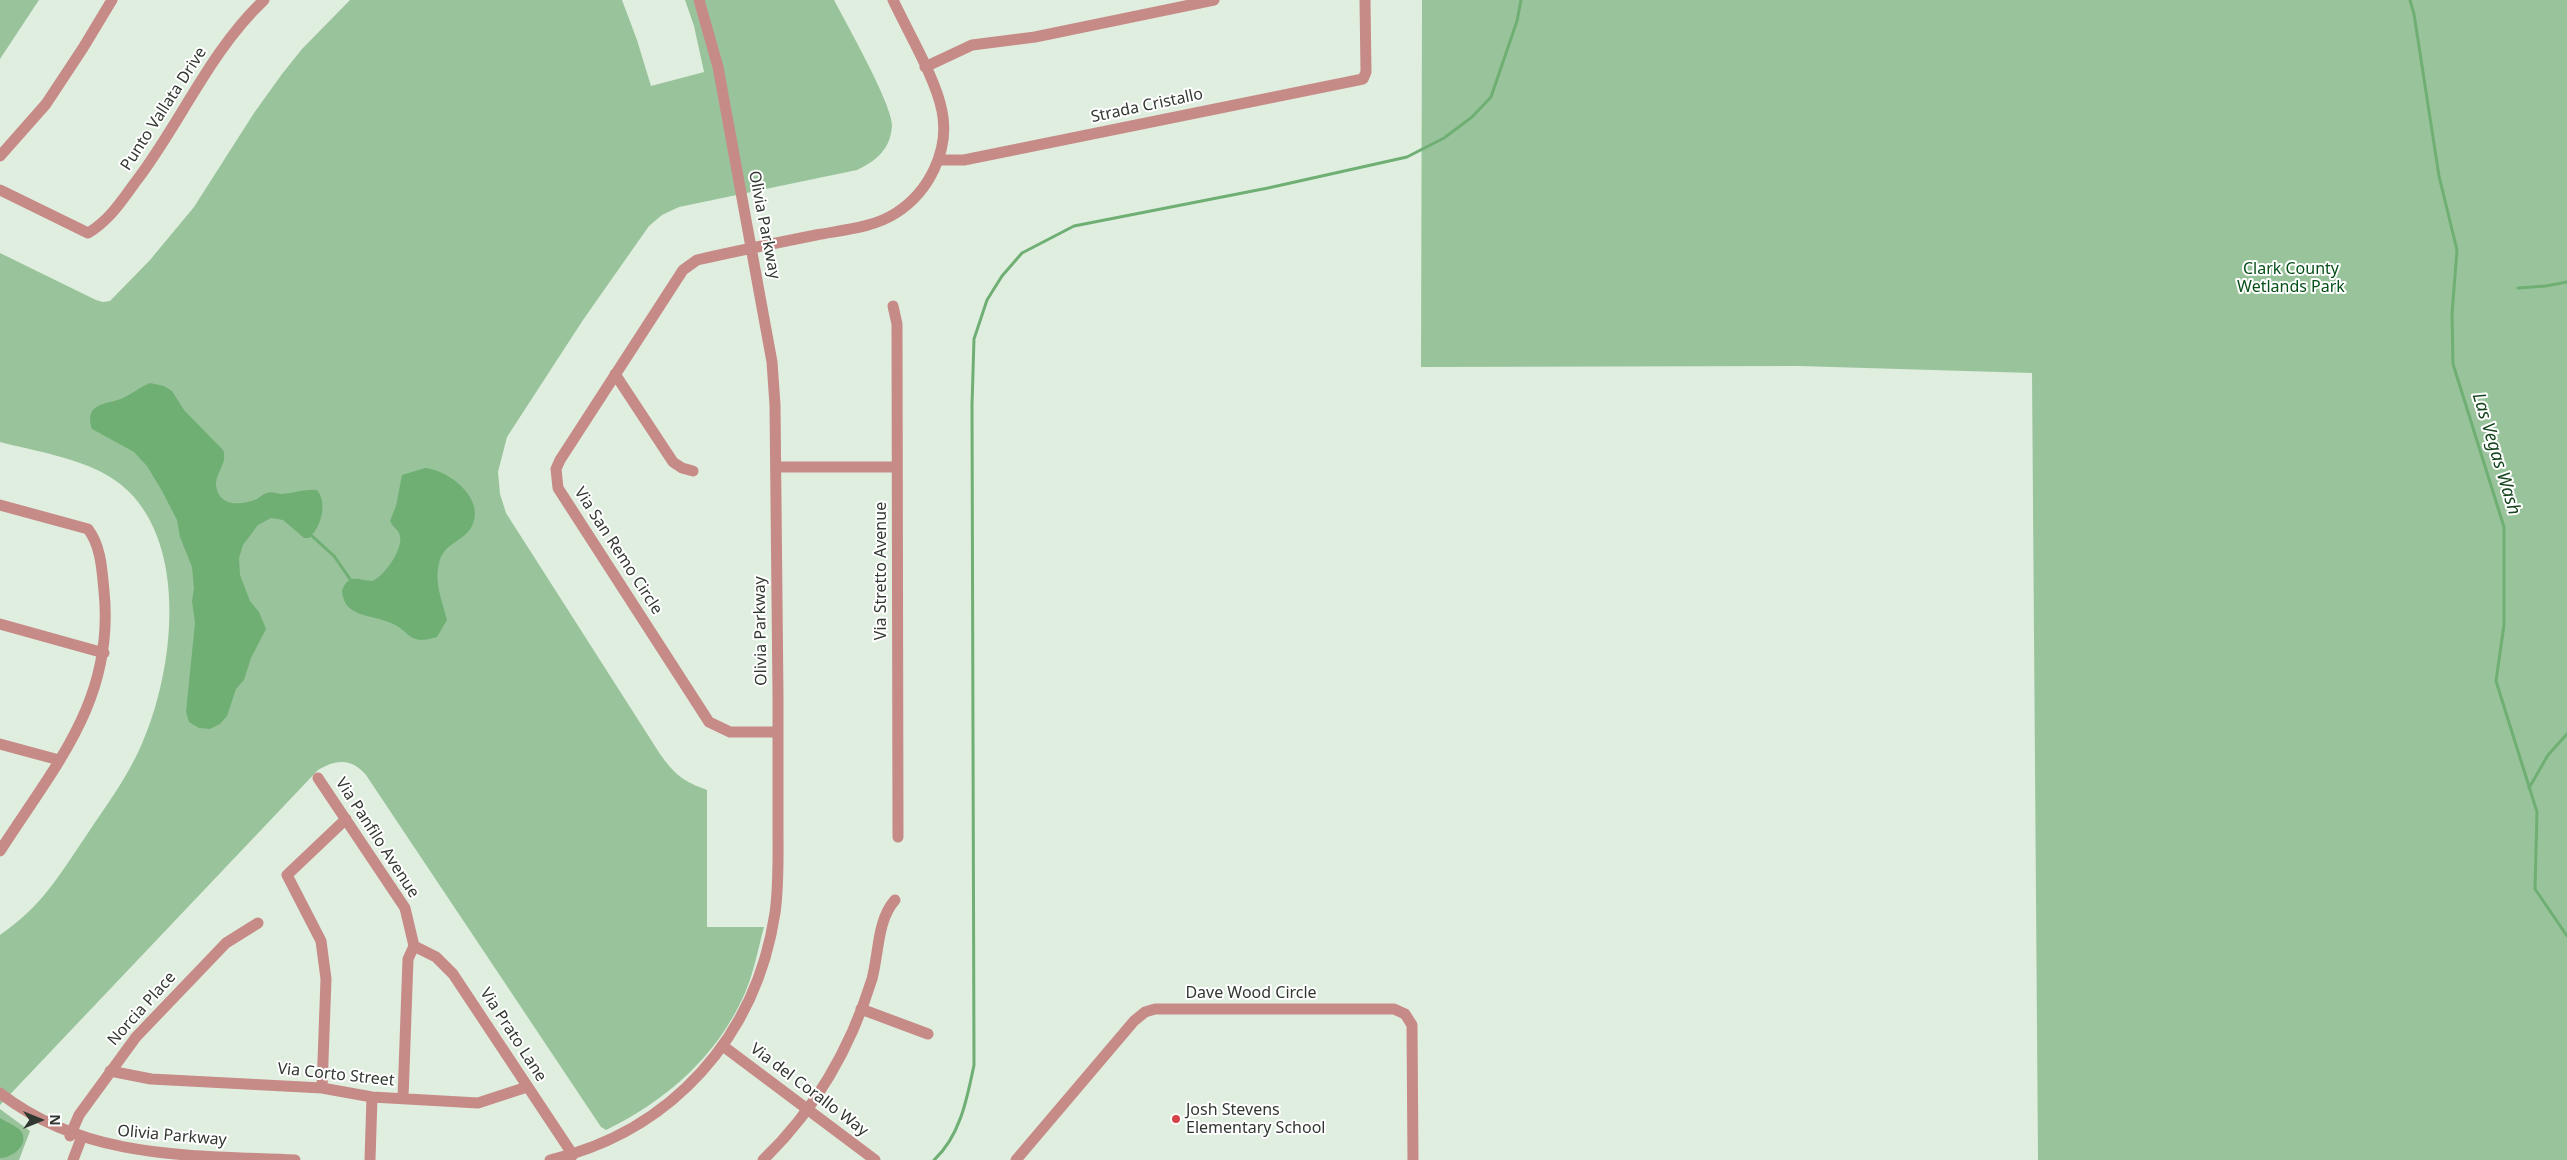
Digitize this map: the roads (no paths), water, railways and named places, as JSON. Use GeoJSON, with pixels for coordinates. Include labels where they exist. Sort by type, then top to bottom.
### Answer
{"type":"FeatureCollection","features":[{"type":"Feature","properties":{"kind":"street"},"geometry":{"type":"LineString","coordinates":[[0,156],[46,104],[112,0]]}},
{"type":"Feature","properties":{"kind":"street","name":"Punto Vallata Drive"},"geometry":{"type":"LineString","coordinates":[[0,190],[88,233],[111,215],[170,133],[213,62],[245,18],[264,0]]}},
{"type":"Feature","properties":{"kind":"street","name":"Olivia Parkway"},"geometry":{"type":"LineString","coordinates":[[550,1160],[573,1155],[614,1138],[657,1113],[698,1076],[723,1046],[755,988],[775,913],[778,884],[778,732],[776,467],[772,362],[718,67],[699,0]]}},
{"type":"Feature","properties":{"kind":"street","name":"Via San Remo Circle"},"geometry":{"type":"LineString","coordinates":[[778,732],[730,732],[709,722],[558,488],[556,469],[683,270],[697,260],[865,225],[895,214],[910,203],[922,190],[938,160],[943,142],[942,112],[925,67],[893,0]]}},
{"type":"Feature","properties":{"kind":"street"},"geometry":{"type":"LineString","coordinates":[[925,67],[972,45],[990,41],[1035,37],[1214,0]]}},
{"type":"Feature","properties":{"kind":"street","name":"Strada Cristallo"},"geometry":{"type":"LineString","coordinates":[[938,160],[964,160],[1363,79],[1366,72],[1365,0]]}},
{"type":"Feature","properties":{"kind":"street","name":"Via Stretto Avenue"},"geometry":{"type":"LineString","coordinates":[[892,306],[897,324],[898,837]]}},
{"type":"Feature","properties":{"kind":"street"},"geometry":{"type":"LineString","coordinates":[[615,374],[673,462],[682,468],[693,471]]}},
{"type":"Feature","properties":{"kind":"street"},"geometry":{"type":"LineString","coordinates":[[776,467],[898,467]]}},
{"type":"Feature","properties":{"kind":"street"},"geometry":{"type":"LineString","coordinates":[[0,505],[88,529],[102,566],[107,621],[104,653],[96,688],[80,727],[0,851]]}},
{"type":"Feature","properties":{"kind":"street"},"geometry":{"type":"LineString","coordinates":[[0,624],[104,653]]}},
{"type":"Feature","properties":{"kind":"street"},"geometry":{"type":"LineString","coordinates":[[0,744],[59,760]]}},
{"type":"Feature","properties":{"kind":"street","name":"Via Panfilo Avenue"},"geometry":{"type":"LineString","coordinates":[[318,778],[405,908],[414,946]]}},
{"type":"Feature","properties":{"kind":"street"},"geometry":{"type":"LineString","coordinates":[[322,1088],[326,978],[321,941],[287,875],[346,819]]}},
{"type":"Feature","properties":{"kind":"street"},"geometry":{"type":"LineString","coordinates":[[763,1160],[784,1140],[808,1109],[826,1083],[842,1054],[861,1009],[872,976],[886,910],[895,900]]}},
{"type":"Feature","properties":{"kind":"street","name":"Norcia Place"},"geometry":{"type":"LineString","coordinates":[[73,1160],[79,1115],[136,1037],[226,943],[258,923]]}},
{"type":"Feature","properties":{"kind":"street"},"geometry":{"type":"LineString","coordinates":[[403,1098],[408,959],[414,946]]}},
{"type":"Feature","properties":{"kind":"street","name":"Via Prato Lane"},"geometry":{"type":"LineString","coordinates":[[414,946],[436,957],[453,974],[573,1155]]}},
{"type":"Feature","properties":{"kind":"street"},"geometry":{"type":"LineString","coordinates":[[861,1009],[928,1034]]}},
{"type":"Feature","properties":{"kind":"street","name":"Dave Wood Circle"},"geometry":{"type":"LineString","coordinates":[[1016,1160],[1134,1021],[1145,1012],[1156,1009],[1394,1009],[1405,1014],[1412,1025],[1413,1160]]}},
{"type":"Feature","properties":{"kind":"street","name":"Via del Corallo Way"},"geometry":{"type":"LineString","coordinates":[[723,1046],[875,1160]]}},
{"type":"Feature","properties":{"kind":"street","name":"Via Corto Street"},"geometry":{"type":"LineString","coordinates":[[110,1071],[151,1080],[322,1088],[372,1097],[478,1103],[527,1087]]}},
{"type":"Feature","properties":{"kind":"street","name":"Olivia Parkway"},"geometry":{"type":"LineString","coordinates":[[0,1093],[30,1115],[75,1137],[132,1151],[296,1160]]}},
{"type":"Feature","properties":{"kind":"street"},"geometry":{"type":"LineString","coordinates":[[370,1160],[372,1097]]}},
{"type":"Feature","properties":{"kind":"waterway"},"geometry":{"type":"LineString","coordinates":[[934,1160],[950,1140],[956,1128],[965,1104],[974,1065],[972,405],[974,339],[987,300],[1002,276],[1022,253],[1074,226],[1268,188],[1407,157],[1444,138],[1472,117],[1491,97],[1517,21],[1521,0]]}},
{"type":"Feature","properties":{"kind":"waterway","name":"Las Vegas Wash"},"geometry":{"type":"LineString","coordinates":[[2410,0],[2414,14],[2439,176],[2457,250],[2452,314],[2453,364],[2504,527],[2504,625],[2496,681],[2537,812],[2535,889],[2567,936]]}},
{"type":"Feature","properties":{"kind":"waterway"},"geometry":{"type":"LineString","coordinates":[[2518,288],[2567,282]]}},
{"type":"Feature","properties":{"kind":"waterway"},"geometry":{"type":"LineString","coordinates":[[312,536],[334,556],[350,579]]}},
{"type":"Feature","properties":{"kind":"waterway"},"geometry":{"type":"LineString","coordinates":[[2529,788],[2548,755],[2567,734]]}},
{"type":"Feature","properties":{"kind":"place","name":"Josh Stevens Elementary School"},"geometry":{"type":"Point","coordinates":[1176,1119]}},
{"type":"Feature","properties":{"kind":"park label","name":"Clark County Wetlands Park"},"geometry":{"type":"Point","coordinates":[2291,278]}}]}
